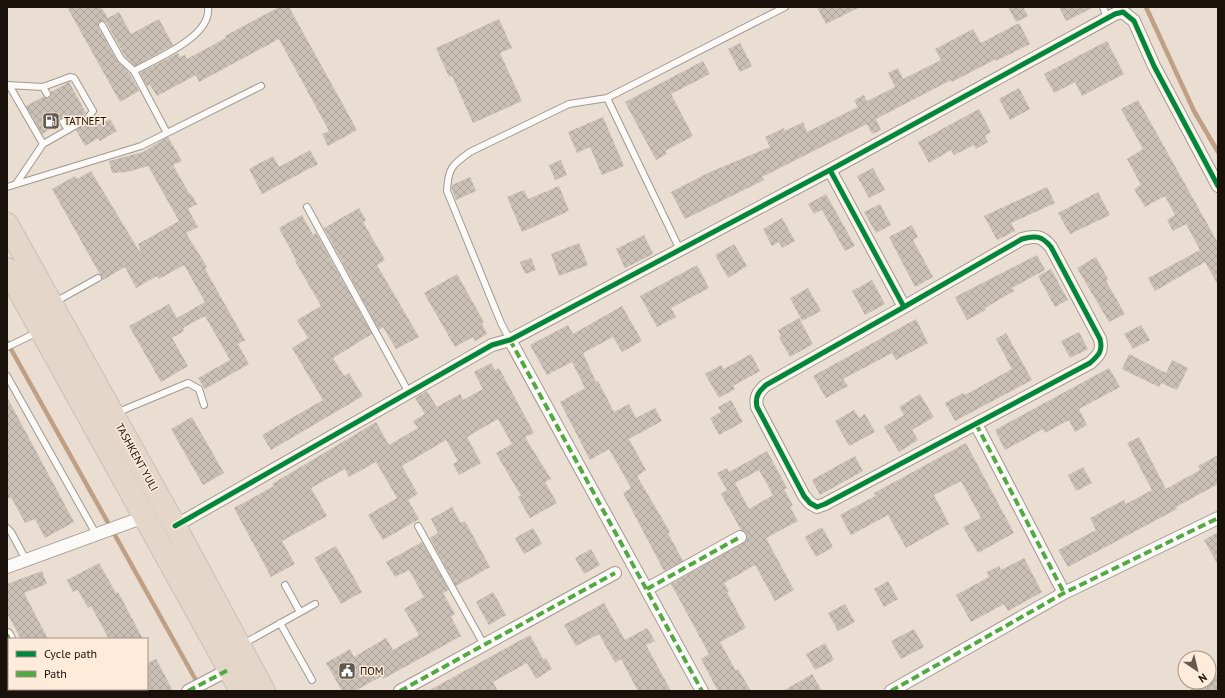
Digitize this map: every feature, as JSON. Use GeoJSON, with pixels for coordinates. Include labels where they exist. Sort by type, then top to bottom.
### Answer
{"type":"FeatureCollection","features":[{"type":"Feature","properties":{"kind":"highway","name":"TASHKENT YULI"},"geometry":{"type":"LineString","coordinates":[[7,224],[176,526],[264,691]]}},
{"type":"Feature","properties":{"kind":"highway","name":"TASHKENT YULI"},"geometry":{"type":"LineString","coordinates":[[7,269],[241,691]]}},
{"type":"Feature","properties":{"kind":"street"},"geometry":{"type":"LineString","coordinates":[[176,526],[492,345],[510,340],[830,170],[1105,13],[1123,12],[1134,21],[1154,66],[1218,186]]}},
{"type":"Feature","properties":{"kind":"street"},"geometry":{"type":"LineString","coordinates":[[830,170],[904,307]]}},
{"type":"Feature","properties":{"kind":"street"},"geometry":{"type":"LineString","coordinates":[[1034,235],[1045,239],[1051,247],[1100,339],[1102,347],[1100,355],[1090,364],[817,507],[810,503],[804,496],[756,407],[756,399],[759,391],[766,385],[904,307],[1022,239],[1034,235]]}},
{"type":"Feature","properties":{"kind":"street"},"geometry":{"type":"LineString","coordinates":[[510,340],[702,691]]}},
{"type":"Feature","properties":{"kind":"street"},"geometry":{"type":"LineString","coordinates":[[976,424],[1064,593]]}},
{"type":"Feature","properties":{"kind":"street"},"geometry":{"type":"LineString","coordinates":[[7,567],[144,517]]}},
{"type":"Feature","properties":{"kind":"street"},"geometry":{"type":"LineString","coordinates":[[891,691],[1064,593],[1218,518]]}},
{"type":"Feature","properties":{"kind":"street"},"geometry":{"type":"LineString","coordinates":[[647,589],[740,537]]}},
{"type":"Feature","properties":{"kind":"street"},"geometry":{"type":"LineString","coordinates":[[400,691],[615,573]]}},
{"type":"Feature","properties":{"kind":"street"},"geometry":{"type":"LineString","coordinates":[[195,687],[230,669]]}},
{"type":"Feature","properties":{"kind":"lane"},"geometry":{"type":"LineString","coordinates":[[134,70],[193,37],[205,19],[208,13],[208,7]]}},
{"type":"Feature","properties":{"kind":"lane"},"geometry":{"type":"LineString","coordinates":[[510,340],[501,323],[448,191],[448,175],[455,163],[470,152],[569,104],[607,98],[785,7]]}},
{"type":"Feature","properties":{"kind":"lane"},"geometry":{"type":"LineString","coordinates":[[102,24],[121,59],[134,70],[167,133]]}},
{"type":"Feature","properties":{"kind":"lane"},"geometry":{"type":"LineString","coordinates":[[8,85],[43,87],[70,77],[77,82],[93,111],[87,119],[43,144],[16,184]]}},
{"type":"Feature","properties":{"kind":"lane"},"geometry":{"type":"LineString","coordinates":[[8,85],[43,144]]}},
{"type":"Feature","properties":{"kind":"lane"},"geometry":{"type":"LineString","coordinates":[[7,187],[141,146],[261,86]]}},
{"type":"Feature","properties":{"kind":"lane"},"geometry":{"type":"LineString","coordinates":[[43,87],[47,94]]}},
{"type":"Feature","properties":{"kind":"lane"},"geometry":{"type":"LineString","coordinates":[[607,98],[680,250]]}},
{"type":"Feature","properties":{"kind":"lane"},"geometry":{"type":"LineString","coordinates":[[63,122],[68,130]]}},
{"type":"Feature","properties":{"kind":"lane"},"geometry":{"type":"LineString","coordinates":[[306,208],[409,393]]}},
{"type":"Feature","properties":{"kind":"lane"},"geometry":{"type":"LineString","coordinates":[[51,304],[98,278]]}},
{"type":"Feature","properties":{"kind":"lane"},"geometry":{"type":"LineString","coordinates":[[7,347],[41,330]]}},
{"type":"Feature","properties":{"kind":"lane"},"geometry":{"type":"LineString","coordinates":[[7,376],[106,531]]}},
{"type":"Feature","properties":{"kind":"lane"},"geometry":{"type":"LineString","coordinates":[[113,414],[188,383],[199,388],[204,405]]}},
{"type":"Feature","properties":{"kind":"lane"},"geometry":{"type":"LineString","coordinates":[[418,526],[484,645]]}},
{"type":"Feature","properties":{"kind":"lane"},"geometry":{"type":"LineString","coordinates":[[7,528],[12,532],[26,560]]}},
{"type":"Feature","properties":{"kind":"lane"},"geometry":{"type":"LineString","coordinates":[[285,585],[300,612]]}},
{"type":"Feature","properties":{"kind":"lane"},"geometry":{"type":"LineString","coordinates":[[240,646],[315,604]]}},
{"type":"Feature","properties":{"kind":"lane"},"geometry":{"type":"LineString","coordinates":[[280,623],[312,680]]}},
{"type":"Feature","properties":{"kind":"building"},"geometry":{"type":"Polygon","coordinates":[[[67,7],[101,7],[108,18],[119,12],[131,34],[159,19],[173,45],[135,66],[125,56],[106,22],[98,22],[98,27],[117,61],[130,74],[139,91],[120,102],[67,7]]]}},
{"type":"Feature","properties":{"kind":"building"},"geometry":{"type":"Polygon","coordinates":[[[279,7],[289,7],[357,130],[328,146],[322,134],[329,131],[279,39],[199,82],[196,75],[157,96],[150,85],[147,86],[140,73],[178,53],[180,57],[185,55],[187,59],[226,38],[225,36],[279,7]]]}},
{"type":"Feature","properties":{"kind":"building"},"geometry":{"type":"Polygon","coordinates":[[[817,7],[860,7],[826,24],[817,7]]]}},
{"type":"Feature","properties":{"kind":"building"},"geometry":{"type":"Polygon","coordinates":[[[1008,7],[1023,7],[1028,16],[1016,22],[1008,7]]]}},
{"type":"Feature","properties":{"kind":"building"},"geometry":{"type":"Polygon","coordinates":[[[1059,7],[1094,7],[1066,21],[1059,7]]]}},
{"type":"Feature","properties":{"kind":"building"},"geometry":{"type":"Polygon","coordinates":[[[499,19],[512,48],[500,53],[522,101],[473,123],[452,76],[449,77],[436,48],[499,19]]]}},
{"type":"Feature","properties":{"kind":"building"},"geometry":{"type":"Polygon","coordinates":[[[1019,23],[1030,44],[996,61],[996,59],[952,82],[951,80],[876,119],[881,130],[872,134],[867,124],[762,177],[764,180],[685,219],[671,192],[710,172],[770,147],[765,137],[784,128],[785,131],[803,122],[807,132],[858,107],[854,100],[864,95],[867,101],[895,87],[888,73],[898,68],[903,79],[941,60],[935,49],[973,29],[981,43],[1019,23]]]}},
{"type":"Feature","properties":{"kind":"building"},"geometry":{"type":"Polygon","coordinates":[[[1107,41],[1124,74],[1082,96],[1075,82],[1054,93],[1044,74],[1107,41]]]}},
{"type":"Feature","properties":{"kind":"building"},"geometry":{"type":"Polygon","coordinates":[[[740,43],[752,66],[740,72],[728,49],[740,43]]]}},
{"type":"Feature","properties":{"kind":"building"},"geometry":{"type":"Polygon","coordinates":[[[703,61],[710,74],[671,94],[693,136],[665,151],[667,154],[656,160],[625,102],[703,61]]]}},
{"type":"Feature","properties":{"kind":"building"},"geometry":{"type":"Polygon","coordinates":[[[69,82],[86,113],[72,122],[70,118],[67,120],[61,118],[59,124],[42,134],[26,106],[43,97],[49,98],[51,92],[69,82]]]}},
{"type":"Feature","properties":{"kind":"building"},"geometry":{"type":"Polygon","coordinates":[[[1019,88],[1030,109],[1010,120],[999,99],[1019,88]]]}},
{"type":"Feature","properties":{"kind":"building"},"geometry":{"type":"Polygon","coordinates":[[[1138,100],[1218,243],[1218,285],[1205,262],[1155,291],[1148,278],[1200,250],[1186,224],[1173,231],[1167,220],[1175,215],[1165,196],[1145,207],[1134,189],[1141,185],[1127,159],[1143,149],[1121,109],[1138,100]]]}},
{"type":"Feature","properties":{"kind":"building"},"geometry":{"type":"Polygon","coordinates":[[[979,109],[991,132],[985,136],[988,142],[976,149],[974,145],[954,155],[951,150],[929,163],[918,142],[979,109]]]}},
{"type":"Feature","properties":{"kind":"building"},"geometry":{"type":"Polygon","coordinates":[[[603,117],[624,166],[602,175],[590,147],[577,153],[568,132],[603,117]]]}},
{"type":"Feature","properties":{"kind":"building"},"geometry":{"type":"Polygon","coordinates":[[[110,119],[117,131],[100,141],[98,138],[85,146],[76,130],[91,121],[94,127],[110,119]]]}},
{"type":"Feature","properties":{"kind":"building"},"geometry":{"type":"Polygon","coordinates":[[[168,137],[182,161],[173,165],[190,195],[191,194],[197,204],[188,209],[198,227],[186,233],[207,267],[205,269],[245,340],[238,344],[249,364],[205,389],[198,378],[230,360],[205,316],[183,328],[184,331],[172,338],[188,366],[161,382],[129,326],[169,304],[177,318],[205,302],[184,265],[159,279],[157,276],[136,288],[125,267],[103,280],[52,189],[75,176],[77,179],[91,171],[141,254],[138,244],[179,221],[148,166],[127,172],[112,173],[109,161],[143,152],[168,137]]]}},
{"type":"Feature","properties":{"kind":"building"},"geometry":{"type":"Polygon","coordinates":[[[310,150],[318,164],[262,194],[249,169],[273,156],[279,167],[310,150]]]}},
{"type":"Feature","properties":{"kind":"building"},"geometry":{"type":"Polygon","coordinates":[[[561,160],[567,175],[555,180],[549,165],[561,160]]]}},
{"type":"Feature","properties":{"kind":"building"},"geometry":{"type":"Polygon","coordinates":[[[873,168],[885,190],[869,198],[857,176],[873,168]]]}},
{"type":"Feature","properties":{"kind":"building"},"geometry":{"type":"Polygon","coordinates":[[[470,177],[476,191],[456,200],[452,190],[452,185],[470,177]]]}},
{"type":"Feature","properties":{"kind":"building"},"geometry":{"type":"Polygon","coordinates":[[[559,186],[569,211],[522,232],[507,197],[524,190],[528,199],[559,186]]]}},
{"type":"Feature","properties":{"kind":"building"},"geometry":{"type":"Polygon","coordinates":[[[1047,187],[1055,203],[1011,223],[1015,231],[997,240],[984,216],[1047,187]]]}},
{"type":"Feature","properties":{"kind":"building"},"geometry":{"type":"Polygon","coordinates":[[[1098,192],[1110,215],[1070,234],[1058,213],[1098,192]]]}},
{"type":"Feature","properties":{"kind":"building"},"geometry":{"type":"Polygon","coordinates":[[[826,194],[855,246],[845,251],[822,210],[814,214],[808,204],[826,194]]]}},
{"type":"Feature","properties":{"kind":"building"},"geometry":{"type":"Polygon","coordinates":[[[880,204],[891,225],[876,233],[864,212],[880,204]]]}},
{"type":"Feature","properties":{"kind":"building"},"geometry":{"type":"Polygon","coordinates":[[[359,208],[366,220],[363,222],[385,260],[377,265],[419,337],[396,349],[383,327],[379,330],[324,228],[359,208]]]}},
{"type":"Feature","properties":{"kind":"building"},"geometry":{"type":"Polygon","coordinates":[[[302,215],[313,235],[316,233],[372,334],[333,358],[344,376],[349,373],[363,396],[271,450],[262,435],[323,400],[292,348],[308,338],[297,320],[321,306],[295,261],[296,260],[279,228],[302,215]]]}},
{"type":"Feature","properties":{"kind":"building"},"geometry":{"type":"Polygon","coordinates":[[[782,218],[795,241],[782,248],[779,242],[772,246],[763,229],[782,218]]]}},
{"type":"Feature","properties":{"kind":"building"},"geometry":{"type":"Polygon","coordinates":[[[912,225],[918,237],[913,240],[933,277],[915,287],[889,237],[912,225]]]}},
{"type":"Feature","properties":{"kind":"building"},"geometry":{"type":"Polygon","coordinates":[[[644,235],[653,254],[625,268],[616,249],[644,235]]]}},
{"type":"Feature","properties":{"kind":"building"},"geometry":{"type":"Polygon","coordinates":[[[579,243],[588,265],[559,276],[551,254],[579,243]]]}},
{"type":"Feature","properties":{"kind":"building"},"geometry":{"type":"Polygon","coordinates":[[[734,244],[747,266],[728,278],[715,255],[734,244]]]}},
{"type":"Feature","properties":{"kind":"building"},"geometry":{"type":"Polygon","coordinates":[[[1037,255],[1045,270],[1012,288],[1014,291],[985,308],[986,310],[967,320],[955,297],[1037,255]]]}},
{"type":"Feature","properties":{"kind":"building"},"geometry":{"type":"Polygon","coordinates":[[[1096,257],[1108,279],[1106,281],[1125,314],[1109,322],[1077,268],[1096,257]]]}},
{"type":"Feature","properties":{"kind":"building"},"geometry":{"type":"Polygon","coordinates":[[[531,258],[536,270],[525,274],[520,262],[531,258]]]}},
{"type":"Feature","properties":{"kind":"building"},"geometry":{"type":"Polygon","coordinates":[[[697,265],[709,288],[671,308],[676,317],[657,327],[640,296],[697,265]]]}},
{"type":"Feature","properties":{"kind":"building"},"geometry":{"type":"Polygon","coordinates":[[[1051,269],[1068,300],[1055,307],[1038,276],[1051,269]]]}},
{"type":"Feature","properties":{"kind":"building"},"geometry":{"type":"Polygon","coordinates":[[[457,274],[484,322],[482,324],[487,334],[475,341],[473,337],[455,347],[424,293],[457,274]]]}},
{"type":"Feature","properties":{"kind":"building"},"geometry":{"type":"Polygon","coordinates":[[[872,280],[885,304],[865,315],[852,291],[872,280]]]}},
{"type":"Feature","properties":{"kind":"building"},"geometry":{"type":"Polygon","coordinates":[[[808,288],[821,311],[802,321],[790,298],[808,288]]]}},
{"type":"Feature","properties":{"kind":"building"},"geometry":{"type":"Polygon","coordinates":[[[622,306],[642,341],[622,352],[613,337],[583,353],[596,382],[598,381],[614,412],[629,404],[636,418],[655,408],[662,421],[629,439],[646,470],[637,476],[670,532],[668,533],[683,561],[664,571],[623,493],[631,488],[609,449],[590,460],[560,402],[585,388],[572,362],[547,375],[530,345],[568,325],[573,334],[622,306]]]}},
{"type":"Feature","properties":{"kind":"building"},"geometry":{"type":"Polygon","coordinates":[[[799,318],[813,344],[790,357],[779,337],[781,336],[778,330],[799,318]]]}},
{"type":"Feature","properties":{"kind":"building"},"geometry":{"type":"Polygon","coordinates":[[[916,319],[928,343],[896,360],[892,353],[843,379],[848,386],[826,398],[813,376],[916,319]]]}},
{"type":"Feature","properties":{"kind":"building"},"geometry":{"type":"Polygon","coordinates":[[[1141,325],[1150,340],[1133,349],[1124,334],[1141,325]]]}},
{"type":"Feature","properties":{"kind":"building"},"geometry":{"type":"Polygon","coordinates":[[[1079,332],[1088,349],[1070,358],[1061,341],[1079,332]]]}},
{"type":"Feature","properties":{"kind":"building"},"geometry":{"type":"Polygon","coordinates":[[[1006,333],[1032,380],[955,421],[945,403],[963,393],[965,395],[1012,369],[996,339],[1006,333]]]}},
{"type":"Feature","properties":{"kind":"building"},"geometry":{"type":"Polygon","coordinates":[[[751,354],[760,371],[733,386],[735,389],[719,398],[705,374],[721,365],[724,369],[751,354]]]}},
{"type":"Feature","properties":{"kind":"building"},"geometry":{"type":"Polygon","coordinates":[[[1129,354],[1166,373],[1172,360],[1188,368],[1177,390],[1161,383],[1159,387],[1122,369],[1129,354]]]}},
{"type":"Feature","properties":{"kind":"building"},"geometry":{"type":"Polygon","coordinates":[[[491,363],[495,370],[499,368],[534,433],[525,437],[551,479],[545,482],[557,503],[530,518],[518,497],[521,496],[496,453],[512,444],[498,419],[467,437],[481,463],[459,475],[453,464],[458,461],[446,440],[402,466],[418,494],[408,500],[419,519],[383,540],[368,515],[397,498],[376,462],[349,477],[345,469],[311,488],[327,516],[282,541],[295,564],[271,577],[234,508],[274,486],[272,484],[376,422],[389,445],[418,428],[413,421],[425,414],[415,398],[427,391],[437,407],[460,394],[463,400],[483,389],[474,372],[491,363]]]}},
{"type":"Feature","properties":{"kind":"building"},"geometry":{"type":"Polygon","coordinates":[[[1109,368],[1120,387],[1079,409],[1087,425],[1075,432],[1069,420],[1045,433],[1043,429],[1005,450],[995,430],[1109,368]]]}},
{"type":"Feature","properties":{"kind":"building"},"geometry":{"type":"Polygon","coordinates":[[[920,394],[934,417],[912,430],[918,440],[899,452],[884,427],[904,415],[899,407],[920,394]]]}},
{"type":"Feature","properties":{"kind":"building"},"geometry":{"type":"Polygon","coordinates":[[[7,397],[74,522],[45,538],[35,519],[25,523],[11,497],[7,499],[7,397]]]}},
{"type":"Feature","properties":{"kind":"building"},"geometry":{"type":"Polygon","coordinates":[[[731,400],[743,422],[719,435],[710,418],[721,412],[718,407],[731,400]]]}},
{"type":"Feature","properties":{"kind":"building"},"geometry":{"type":"Polygon","coordinates":[[[854,410],[859,418],[865,414],[875,432],[849,446],[835,421],[854,410]]]}},
{"type":"Feature","properties":{"kind":"building"},"geometry":{"type":"Polygon","coordinates":[[[192,417],[224,473],[203,485],[171,429],[192,417]]]}},
{"type":"Feature","properties":{"kind":"building"},"geometry":{"type":"Polygon","coordinates":[[[1139,437],[1166,489],[1200,470],[1198,466],[1218,455],[1218,484],[1176,507],[1177,509],[1068,567],[1058,550],[1096,530],[1090,518],[1124,500],[1126,504],[1152,490],[1127,443],[1139,437]]]}},
{"type":"Feature","properties":{"kind":"building"},"geometry":{"type":"Polygon","coordinates":[[[966,443],[1014,533],[978,553],[963,527],[981,518],[961,481],[934,495],[949,524],[906,548],[888,515],[851,535],[840,515],[875,496],[874,493],[966,443]]]}},
{"type":"Feature","properties":{"kind":"building"},"geometry":{"type":"Polygon","coordinates":[[[767,451],[787,488],[784,489],[793,506],[790,507],[798,521],[766,538],[794,590],[775,601],[755,565],[724,583],[729,591],[727,592],[746,628],[720,642],[736,671],[738,669],[751,691],[718,691],[701,659],[709,654],[671,584],[746,541],[747,534],[741,530],[721,494],[727,490],[717,473],[727,468],[729,472],[767,451]],[[759,470],[735,483],[749,509],[773,495],[759,470]]]}},
{"type":"Feature","properties":{"kind":"building"},"geometry":{"type":"Polygon","coordinates":[[[855,456],[863,471],[820,495],[812,480],[855,456]]]}},
{"type":"Feature","properties":{"kind":"building"},"geometry":{"type":"Polygon","coordinates":[[[1083,467],[1092,483],[1076,491],[1068,475],[1083,467]]]}},
{"type":"Feature","properties":{"kind":"building"},"geometry":{"type":"Polygon","coordinates":[[[452,507],[461,523],[465,521],[490,567],[456,586],[430,538],[438,533],[431,519],[452,507]]]}},
{"type":"Feature","properties":{"kind":"building"},"geometry":{"type":"Polygon","coordinates":[[[822,527],[833,547],[816,557],[805,537],[822,527]]]}},
{"type":"Feature","properties":{"kind":"building"},"geometry":{"type":"Polygon","coordinates":[[[533,528],[542,544],[524,554],[515,538],[533,528]]]}},
{"type":"Feature","properties":{"kind":"building"},"geometry":{"type":"Polygon","coordinates":[[[1218,532],[1218,565],[1204,540],[1218,532]]]}},
{"type":"Feature","properties":{"kind":"building"},"geometry":{"type":"Polygon","coordinates":[[[422,542],[449,590],[443,593],[455,614],[451,617],[461,636],[383,679],[382,676],[355,691],[342,691],[326,663],[350,649],[354,657],[386,638],[393,650],[419,635],[404,609],[424,597],[409,570],[395,577],[386,562],[422,542]]]}},
{"type":"Feature","properties":{"kind":"building"},"geometry":{"type":"Polygon","coordinates":[[[336,546],[362,592],[341,604],[314,558],[336,546]]]}},
{"type":"Feature","properties":{"kind":"building"},"geometry":{"type":"Polygon","coordinates":[[[591,549],[600,565],[584,574],[575,558],[591,549]]]}},
{"type":"Feature","properties":{"kind":"building"},"geometry":{"type":"Polygon","coordinates":[[[1024,558],[1042,592],[1008,611],[1004,604],[971,622],[956,595],[989,577],[987,572],[999,566],[1001,570],[1024,558]]]}},
{"type":"Feature","properties":{"kind":"building"},"geometry":{"type":"Polygon","coordinates":[[[99,563],[116,593],[118,592],[142,638],[108,638],[91,606],[88,608],[78,590],[73,592],[67,580],[99,563]]]}},
{"type":"Feature","properties":{"kind":"building"},"geometry":{"type":"Polygon","coordinates":[[[42,571],[47,584],[24,593],[47,638],[20,638],[7,613],[7,584],[42,571]]]}},
{"type":"Feature","properties":{"kind":"building"},"geometry":{"type":"Polygon","coordinates":[[[888,581],[898,599],[884,607],[874,589],[888,581]]]}},
{"type":"Feature","properties":{"kind":"building"},"geometry":{"type":"Polygon","coordinates":[[[493,592],[506,615],[489,625],[476,602],[493,592]]]}},
{"type":"Feature","properties":{"kind":"building"},"geometry":{"type":"Polygon","coordinates":[[[604,603],[625,640],[647,628],[655,641],[646,645],[671,691],[638,691],[621,659],[615,663],[599,634],[576,646],[564,625],[604,603]]]}},
{"type":"Feature","properties":{"kind":"building"},"geometry":{"type":"Polygon","coordinates":[[[845,604],[855,622],[838,631],[828,613],[845,604]]]}},
{"type":"Feature","properties":{"kind":"building"},"geometry":{"type":"Polygon","coordinates":[[[914,629],[924,647],[901,659],[891,641],[914,629]]]}},
{"type":"Feature","properties":{"kind":"building"},"geometry":{"type":"Polygon","coordinates":[[[530,635],[543,659],[546,658],[552,669],[536,679],[527,663],[493,682],[498,691],[428,691],[530,635]]]}},
{"type":"Feature","properties":{"kind":"building"},"geometry":{"type":"Polygon","coordinates":[[[825,643],[834,660],[815,670],[806,654],[825,643]]]}},
{"type":"Feature","properties":{"kind":"building"},"geometry":{"type":"Polygon","coordinates":[[[156,659],[173,691],[147,691],[148,663],[156,659]]]}},
{"type":"Feature","properties":{"kind":"building"},"geometry":{"type":"Polygon","coordinates":[[[812,674],[822,691],[783,691],[812,674]]]}},
{"type":"Feature","properties":{"kind":"building"},"geometry":{"type":"Polygon","coordinates":[[[1217,675],[1218,691],[1188,691],[1217,690],[1217,675]]]}},
{"type":"Feature","properties":{"kind":"waterway"},"geometry":{"type":"LineString","coordinates":[[1146,7],[1194,111],[1218,152]]}},
{"type":"Feature","properties":{"kind":"waterway"},"geometry":{"type":"LineString","coordinates":[[7,342],[202,691]]}},
{"type":"Feature","properties":{"kind":"marked path"},"geometry":{"type":"LineString","coordinates":[[510,340],[702,691]]}},
{"type":"Feature","properties":{"kind":"marked path"},"geometry":{"type":"LineString","coordinates":[[976,424],[1064,593]]}},
{"type":"Feature","properties":{"kind":"marked path"},"geometry":{"type":"LineString","coordinates":[[891,691],[1064,593],[1218,518]]}},
{"type":"Feature","properties":{"kind":"marked path"},"geometry":{"type":"LineString","coordinates":[[647,589],[740,537]]}},
{"type":"Feature","properties":{"kind":"marked path"},"geometry":{"type":"LineString","coordinates":[[400,691],[615,573]]}},
{"type":"Feature","properties":{"kind":"marked path"},"geometry":{"type":"LineString","coordinates":[[188,691],[230,669]]}},
{"type":"Feature","properties":{"kind":"cycle path"},"geometry":{"type":"LineString","coordinates":[[175,526],[492,345],[510,340],[830,170],[1115,14],[1123,12],[1134,21],[1154,66],[1218,186]]}},
{"type":"Feature","properties":{"kind":"cycle path"},"geometry":{"type":"LineString","coordinates":[[830,170],[904,307],[1022,239],[1038,237],[1051,247],[1100,339],[1101,350],[1090,363],[817,507],[810,503],[804,496],[757,407],[756,400],[758,395],[766,385],[904,307]]}},
{"type":"Feature","properties":{"kind":"place","name":"TATNEFT"},"geometry":{"type":"Point","coordinates":[51,121]}},
{"type":"Feature","properties":{"kind":"place","name":"ПОМ"},"geometry":{"type":"Point","coordinates":[347,671]}}]}
